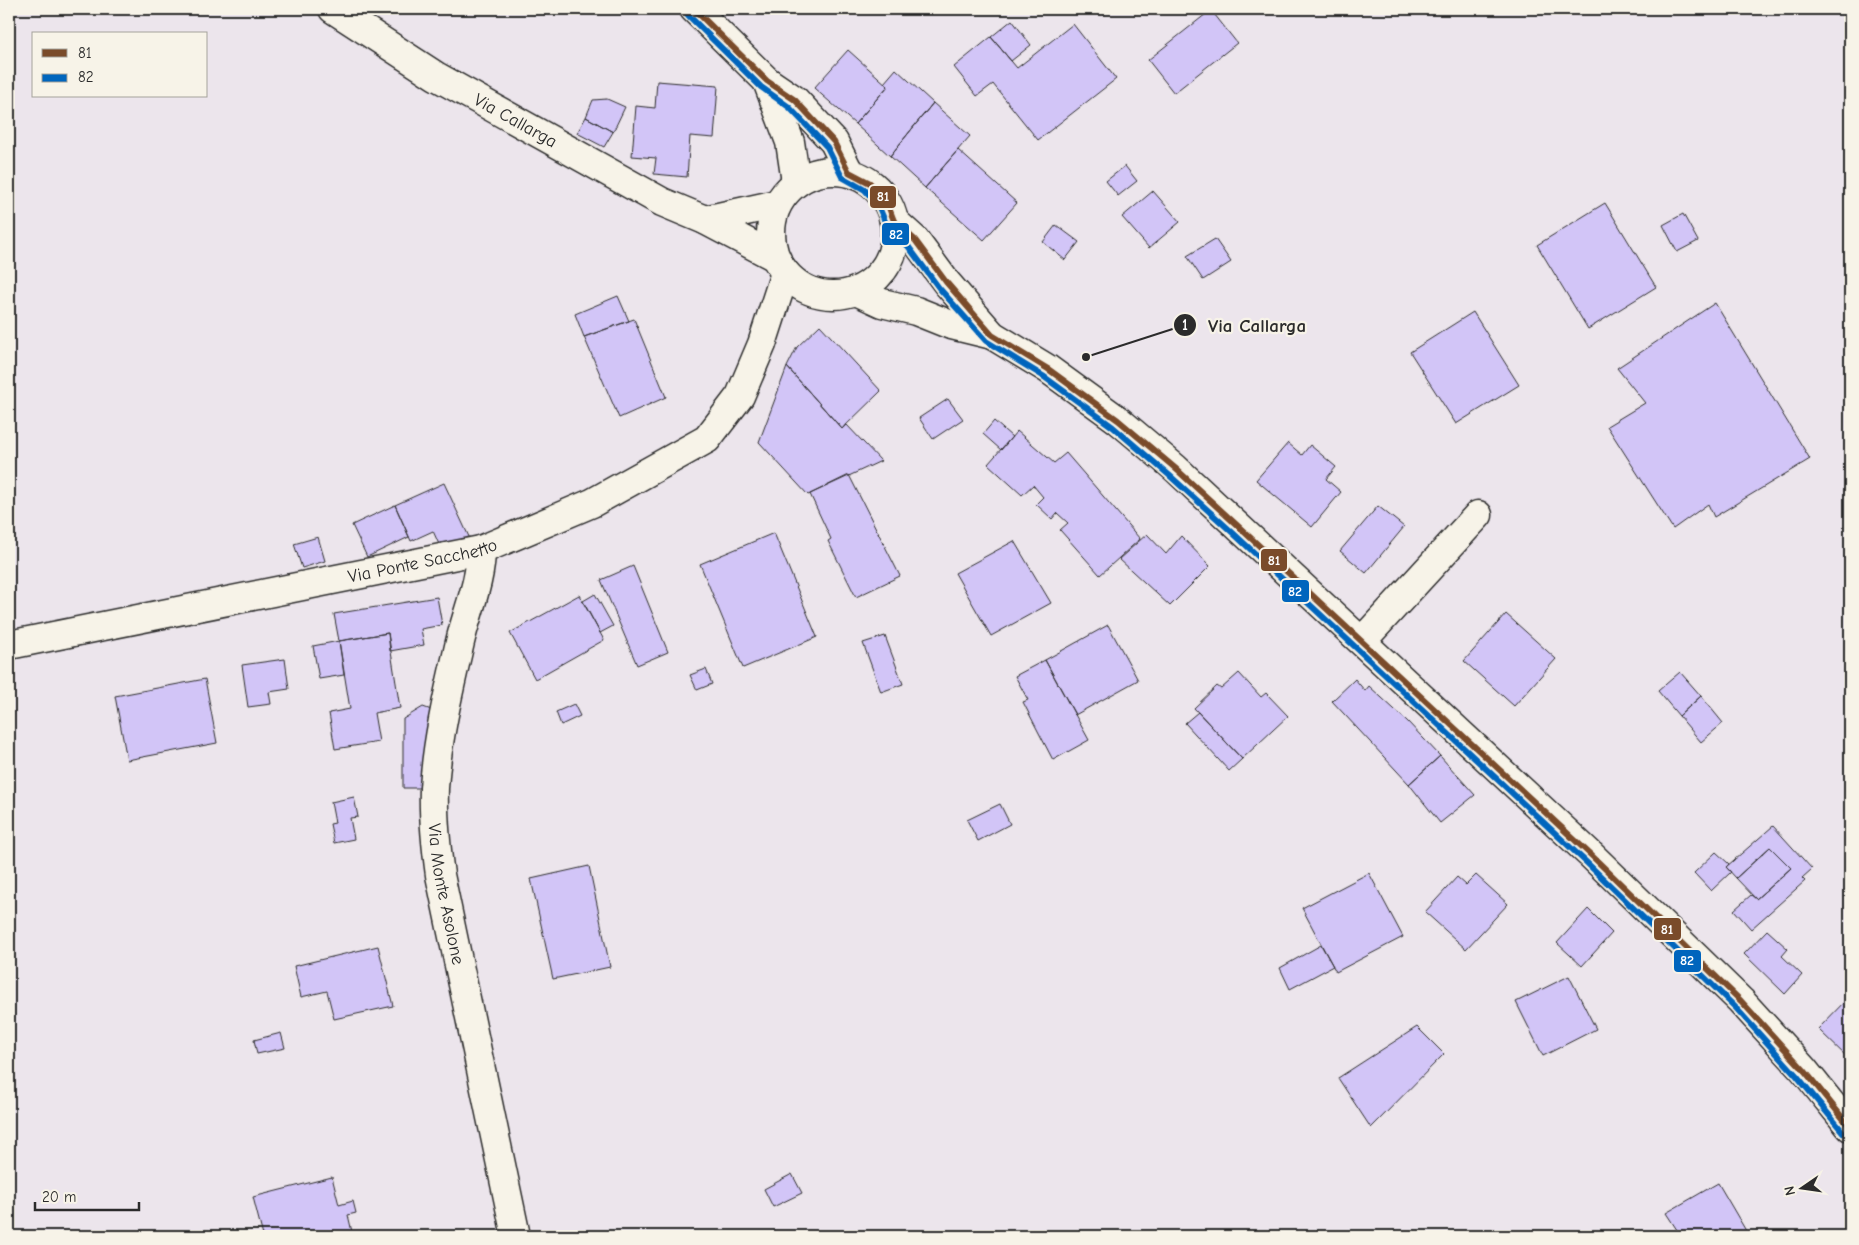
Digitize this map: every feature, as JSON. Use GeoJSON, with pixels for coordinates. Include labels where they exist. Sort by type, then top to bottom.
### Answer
{"type":"FeatureCollection","features":[{"type":"Feature","properties":{"kind":"street","name":"Via Callarga"},"geometry":{"type":"LineString","coordinates":[[333,9],[436,76],[662,202],[705,220],[780,266]]}},
{"type":"Feature","properties":{"kind":"street"},"geometry":{"type":"LineString","coordinates":[[694,9],[767,81],[795,100],[834,142],[849,172]]}},
{"type":"Feature","properties":{"kind":"street"},"geometry":{"type":"LineString","coordinates":[[767,81],[790,142],[796,182]]}},
{"type":"Feature","properties":{"kind":"street"},"geometry":{"type":"LineString","coordinates":[[831,170],[849,172],[870,182],[886,200],[894,221],[895,243],[888,263],[874,280],[856,292],[839,296],[822,295],[806,290],[780,266],[771,240],[771,222],[777,204],[785,192],[796,182],[812,174],[831,170]]}},
{"type":"Feature","properties":{"kind":"street"},"geometry":{"type":"LineString","coordinates":[[705,220],[777,204]]}},
{"type":"Feature","properties":{"kind":"street"},"geometry":{"type":"LineString","coordinates":[[894,221],[915,240],[946,282],[992,335]]}},
{"type":"Feature","properties":{"kind":"street","name":"Via Ponte Sacchetto"},"geometry":{"type":"LineString","coordinates":[[9,645],[482,550],[592,503],[707,440],[740,396],[762,344],[780,266]]}},
{"type":"Feature","properties":{"kind":"street","name":"Via Ponte Sacchetto"},"geometry":{"type":"LineString","coordinates":[[762,344],[806,290]]}},
{"type":"Feature","properties":{"kind":"street"},"geometry":{"type":"LineString","coordinates":[[856,292],[882,303],[916,311],[951,325],[992,335],[1048,369],[1118,420],[1175,468],[1592,856],[1741,1001],[1804,1070],[1850,1127]]}},
{"type":"Feature","properties":{"kind":"street"},"geometry":{"type":"LineString","coordinates":[[1362,642],[1478,515]]}},
{"type":"Feature","properties":{"kind":"street","name":"Via Monte Asolone"},"geometry":{"type":"LineString","coordinates":[[482,550],[482,566],[464,625],[447,699],[434,788],[434,832],[440,875],[516,1236]]}},
{"type":"Feature","properties":{"kind":"building"},"geometry":{"type":"Polygon","coordinates":[[[1211,10],[1237,43],[1174,93],[1148,60],[1211,10]]]}},
{"type":"Feature","properties":{"kind":"building"},"geometry":{"type":"Polygon","coordinates":[[[1012,20],[1031,45],[1011,61],[991,37],[1012,20]]]}},
{"type":"Feature","properties":{"kind":"building"},"geometry":{"type":"Polygon","coordinates":[[[1073,24],[1116,79],[1038,140],[993,84],[977,96],[954,67],[991,37],[1017,68],[1073,24]]]}},
{"type":"Feature","properties":{"kind":"building"},"geometry":{"type":"Polygon","coordinates":[[[848,50],[888,86],[855,124],[814,88],[848,50]]]}},
{"type":"Feature","properties":{"kind":"building"},"geometry":{"type":"Polygon","coordinates":[[[896,69],[933,103],[890,156],[855,124],[888,86],[884,83],[896,69]]]}},
{"type":"Feature","properties":{"kind":"building"},"geometry":{"type":"Polygon","coordinates":[[[657,81],[718,86],[714,138],[690,136],[687,177],[654,174],[656,158],[632,156],[636,106],[655,108],[657,81]]]}},
{"type":"Feature","properties":{"kind":"building"},"geometry":{"type":"Polygon","coordinates":[[[607,99],[625,107],[613,132],[586,117],[593,100],[607,99]]]}},
{"type":"Feature","properties":{"kind":"building"},"geometry":{"type":"Polygon","coordinates":[[[933,103],[970,136],[925,188],[890,156],[933,103]]]}},
{"type":"Feature","properties":{"kind":"building"},"geometry":{"type":"Polygon","coordinates":[[[586,117],[613,132],[604,147],[577,133],[586,117]]]}},
{"type":"Feature","properties":{"kind":"building"},"geometry":{"type":"Polygon","coordinates":[[[958,150],[1017,203],[984,240],[925,188],[958,150]]]}},
{"type":"Feature","properties":{"kind":"building"},"geometry":{"type":"Polygon","coordinates":[[[1125,166],[1137,181],[1118,196],[1106,181],[1125,166]]]}},
{"type":"Feature","properties":{"kind":"building"},"geometry":{"type":"Polygon","coordinates":[[[1153,191],[1180,222],[1149,248],[1122,217],[1153,191]]]}},
{"type":"Feature","properties":{"kind":"building"},"geometry":{"type":"Polygon","coordinates":[[[1605,203],[1656,287],[1588,329],[1537,245],[1605,203]]]}},
{"type":"Feature","properties":{"kind":"building"},"geometry":{"type":"Polygon","coordinates":[[[1683,214],[1698,241],[1677,252],[1663,225],[1683,214]]]}},
{"type":"Feature","properties":{"kind":"building"},"geometry":{"type":"Polygon","coordinates":[[[1056,225],[1079,242],[1065,260],[1043,242],[1056,225]]]}},
{"type":"Feature","properties":{"kind":"building"},"geometry":{"type":"Polygon","coordinates":[[[1215,239],[1231,262],[1203,280],[1187,256],[1215,239]]]}},
{"type":"Feature","properties":{"kind":"building"},"geometry":{"type":"Polygon","coordinates":[[[618,296],[629,321],[584,337],[575,314],[618,296]]]}},
{"type":"Feature","properties":{"kind":"building"},"geometry":{"type":"Polygon","coordinates":[[[1715,303],[1810,459],[1714,517],[1708,504],[1673,529],[1607,426],[1645,403],[1617,368],[1715,303]]]}},
{"type":"Feature","properties":{"kind":"building"},"geometry":{"type":"Polygon","coordinates":[[[1473,312],[1519,385],[1456,424],[1410,352],[1473,312]]]}},
{"type":"Feature","properties":{"kind":"building"},"geometry":{"type":"Polygon","coordinates":[[[634,319],[666,397],[619,418],[584,337],[634,319]]]}},
{"type":"Feature","properties":{"kind":"building"},"geometry":{"type":"Polygon","coordinates":[[[820,325],[881,391],[842,429],[787,367],[797,347],[820,325]]]}},
{"type":"Feature","properties":{"kind":"building"},"geometry":{"type":"Polygon","coordinates":[[[787,367],[842,429],[846,424],[881,461],[808,495],[759,442],[787,367]]]}},
{"type":"Feature","properties":{"kind":"building"},"geometry":{"type":"Polygon","coordinates":[[[948,399],[963,419],[933,439],[919,418],[948,399]]]}},
{"type":"Feature","properties":{"kind":"building"},"geometry":{"type":"Polygon","coordinates":[[[994,421],[1012,437],[1001,450],[983,434],[994,421]]]}},
{"type":"Feature","properties":{"kind":"building"},"geometry":{"type":"Polygon","coordinates":[[[1017,431],[1054,463],[1066,453],[1140,539],[1100,575],[1060,530],[1068,523],[1057,513],[1052,519],[1036,504],[1043,497],[1033,485],[1022,495],[988,464],[1017,431]]]}},
{"type":"Feature","properties":{"kind":"building"},"geometry":{"type":"Polygon","coordinates":[[[1288,443],[1302,455],[1310,445],[1336,467],[1326,479],[1341,492],[1312,527],[1256,480],[1288,443]]]}},
{"type":"Feature","properties":{"kind":"building"},"geometry":{"type":"Polygon","coordinates":[[[849,475],[900,576],[856,597],[828,541],[831,539],[810,494],[849,475]]]}},
{"type":"Feature","properties":{"kind":"building"},"geometry":{"type":"Polygon","coordinates":[[[444,483],[470,539],[442,551],[433,531],[411,541],[395,505],[444,483]]]}},
{"type":"Feature","properties":{"kind":"building"},"geometry":{"type":"Polygon","coordinates":[[[395,505],[409,537],[367,557],[352,525],[395,505]]]}},
{"type":"Feature","properties":{"kind":"building"},"geometry":{"type":"Polygon","coordinates":[[[1378,506],[1404,527],[1366,573],[1340,551],[1378,506]]]}},
{"type":"Feature","properties":{"kind":"building"},"geometry":{"type":"Polygon","coordinates":[[[774,533],[817,637],[743,668],[700,564],[774,533]]]}},
{"type":"Feature","properties":{"kind":"building"},"geometry":{"type":"Polygon","coordinates":[[[1147,534],[1166,554],[1181,536],[1210,566],[1170,606],[1119,559],[1147,534]]]}},
{"type":"Feature","properties":{"kind":"building"},"geometry":{"type":"Polygon","coordinates":[[[318,537],[325,561],[302,568],[294,544],[318,537]]]}},
{"type":"Feature","properties":{"kind":"building"},"geometry":{"type":"Polygon","coordinates":[[[1014,541],[1051,603],[991,636],[955,573],[1014,541]]]}},
{"type":"Feature","properties":{"kind":"building"},"geometry":{"type":"Polygon","coordinates":[[[633,566],[668,652],[637,665],[601,580],[633,566]]]}},
{"type":"Feature","properties":{"kind":"building"},"geometry":{"type":"Polygon","coordinates":[[[595,594],[613,626],[600,633],[583,601],[595,594]]]}},
{"type":"Feature","properties":{"kind":"building"},"geometry":{"type":"Polygon","coordinates":[[[579,595],[604,640],[535,679],[510,633],[579,595]]]}},
{"type":"Feature","properties":{"kind":"building"},"geometry":{"type":"Polygon","coordinates":[[[437,597],[442,625],[421,629],[424,645],[390,651],[388,633],[339,641],[334,614],[437,597]]]}},
{"type":"Feature","properties":{"kind":"building"},"geometry":{"type":"Polygon","coordinates":[[[1506,614],[1556,659],[1514,706],[1464,661],[1506,614]]]}},
{"type":"Feature","properties":{"kind":"building"},"geometry":{"type":"Polygon","coordinates":[[[1108,625],[1138,680],[1075,715],[1045,660],[1108,625]]]}},
{"type":"Feature","properties":{"kind":"building"},"geometry":{"type":"Polygon","coordinates":[[[388,633],[400,708],[374,713],[379,742],[335,749],[329,713],[350,709],[339,641],[388,633]]]}},
{"type":"Feature","properties":{"kind":"building"},"geometry":{"type":"Polygon","coordinates":[[[885,636],[903,684],[881,692],[863,643],[885,636]]]}},
{"type":"Feature","properties":{"kind":"building"},"geometry":{"type":"Polygon","coordinates":[[[339,641],[344,675],[319,679],[313,646],[339,641]]]}},
{"type":"Feature","properties":{"kind":"building"},"geometry":{"type":"Polygon","coordinates":[[[285,659],[289,689],[269,692],[271,704],[248,707],[242,665],[285,659]]]}},
{"type":"Feature","properties":{"kind":"building"},"geometry":{"type":"Polygon","coordinates":[[[1045,660],[1089,740],[1053,760],[1023,702],[1028,700],[1015,676],[1045,660]]]}},
{"type":"Feature","properties":{"kind":"building"},"geometry":{"type":"Polygon","coordinates":[[[706,669],[712,684],[697,690],[690,675],[706,669]]]}},
{"type":"Feature","properties":{"kind":"building"},"geometry":{"type":"Polygon","coordinates":[[[1680,672],[1701,696],[1679,716],[1658,691],[1680,672]]]}},
{"type":"Feature","properties":{"kind":"building"},"geometry":{"type":"Polygon","coordinates":[[[1239,673],[1261,697],[1266,693],[1288,716],[1242,759],[1194,708],[1217,686],[1221,689],[1239,673]]]}},
{"type":"Feature","properties":{"kind":"building"},"geometry":{"type":"Polygon","coordinates":[[[205,679],[217,743],[127,760],[115,696],[205,679]]]}},
{"type":"Feature","properties":{"kind":"building"},"geometry":{"type":"Polygon","coordinates":[[[1355,679],[1365,691],[1369,686],[1407,721],[1440,756],[1409,784],[1332,701],[1355,679]]]}},
{"type":"Feature","properties":{"kind":"building"},"geometry":{"type":"Polygon","coordinates":[[[1701,696],[1723,723],[1701,742],[1679,716],[1701,696]]]}},
{"type":"Feature","properties":{"kind":"building"},"geometry":{"type":"Polygon","coordinates":[[[574,704],[580,716],[561,725],[556,712],[574,704]]]}},
{"type":"Feature","properties":{"kind":"building"},"geometry":{"type":"Polygon","coordinates":[[[423,707],[437,712],[426,788],[403,788],[403,719],[423,707]]]}},
{"type":"Feature","properties":{"kind":"building"},"geometry":{"type":"Polygon","coordinates":[[[1198,712],[1242,759],[1229,771],[1185,723],[1198,712]]]}},
{"type":"Feature","properties":{"kind":"building"},"geometry":{"type":"Polygon","coordinates":[[[1440,756],[1475,795],[1440,823],[1409,784],[1440,756]]]}},
{"type":"Feature","properties":{"kind":"building"},"geometry":{"type":"Polygon","coordinates":[[[354,797],[358,817],[350,818],[354,839],[334,843],[330,824],[335,823],[331,802],[354,797]]]}},
{"type":"Feature","properties":{"kind":"building"},"geometry":{"type":"Polygon","coordinates":[[[1000,804],[1010,824],[978,841],[967,820],[1000,804]]]}},
{"type":"Feature","properties":{"kind":"building"},"geometry":{"type":"Polygon","coordinates":[[[1773,826],[1812,869],[1802,878],[1805,881],[1751,929],[1734,910],[1751,895],[1756,899],[1791,868],[1770,847],[1736,878],[1726,867],[1773,826]]]}},
{"type":"Feature","properties":{"kind":"building"},"geometry":{"type":"Polygon","coordinates":[[[1770,847],[1791,868],[1756,899],[1736,878],[1770,847]]]}},
{"type":"Feature","properties":{"kind":"building"},"geometry":{"type":"Polygon","coordinates":[[[1716,852],[1729,864],[1726,867],[1731,872],[1711,891],[1694,873],[1716,852]]]}},
{"type":"Feature","properties":{"kind":"building"},"geometry":{"type":"Polygon","coordinates":[[[589,866],[610,967],[553,979],[531,879],[589,866]]]}},
{"type":"Feature","properties":{"kind":"building"},"geometry":{"type":"Polygon","coordinates":[[[1369,873],[1403,937],[1336,972],[1302,908],[1369,873]]]}},
{"type":"Feature","properties":{"kind":"building"},"geometry":{"type":"Polygon","coordinates":[[[1476,875],[1508,904],[1466,949],[1425,912],[1457,877],[1466,885],[1476,875]]]}},
{"type":"Feature","properties":{"kind":"building"},"geometry":{"type":"Polygon","coordinates":[[[1588,909],[1612,933],[1582,966],[1557,943],[1588,909]]]}},
{"type":"Feature","properties":{"kind":"building"},"geometry":{"type":"Polygon","coordinates":[[[1767,930],[1788,949],[1782,956],[1802,975],[1785,994],[1744,954],[1767,930]]]}},
{"type":"Feature","properties":{"kind":"building"},"geometry":{"type":"Polygon","coordinates":[[[1321,945],[1333,966],[1290,989],[1280,968],[1321,945]]]}},
{"type":"Feature","properties":{"kind":"building"},"geometry":{"type":"Polygon","coordinates":[[[378,946],[393,1006],[334,1019],[327,991],[301,997],[294,966],[378,946]]]}},
{"type":"Feature","properties":{"kind":"building"},"geometry":{"type":"Polygon","coordinates":[[[1569,976],[1596,1029],[1543,1056],[1516,1002],[1569,976]]]}},
{"type":"Feature","properties":{"kind":"building"},"geometry":{"type":"Polygon","coordinates":[[[1850,996],[1850,1060],[1818,1029],[1850,996]]]}},
{"type":"Feature","properties":{"kind":"building"},"geometry":{"type":"Polygon","coordinates":[[[1417,1027],[1444,1054],[1371,1128],[1338,1078],[1417,1027]]]}},
{"type":"Feature","properties":{"kind":"building"},"geometry":{"type":"Polygon","coordinates":[[[281,1033],[285,1048],[257,1054],[254,1040],[281,1033]]]}},
{"type":"Feature","properties":{"kind":"building"},"geometry":{"type":"Polygon","coordinates":[[[792,1174],[802,1193],[773,1207],[764,1189],[792,1174]]]}},
{"type":"Feature","properties":{"kind":"building"},"geometry":{"type":"Polygon","coordinates":[[[332,1177],[339,1205],[353,1201],[356,1213],[348,1215],[353,1236],[263,1236],[253,1197],[332,1177]]]}},
{"type":"Feature","properties":{"kind":"building"},"geometry":{"type":"Polygon","coordinates":[[[1718,1183],[1749,1236],[1681,1236],[1666,1213],[1718,1183]]]}},
{"type":"Feature","properties":{"kind":"transit line","name":"81"},"geometry":{"type":"LineString","coordinates":[[694,9],[767,81],[795,100],[834,142],[849,172],[870,183],[886,200],[894,221],[915,240],[946,282],[992,335],[1048,369],[1118,420],[1175,468],[1239,527],[1592,856],[1741,1001],[1804,1070],[1850,1127]]}},
{"type":"Feature","properties":{"kind":"transit line","name":"82"},"geometry":{"type":"LineString","coordinates":[[688,15],[761,87],[789,107],[827,147],[842,177],[865,190],[878,205],[887,226],[908,246],[939,288],[986,341],[1043,376],[1113,427],[1233,533],[1586,862],[1735,1007],[1797,1076],[1843,1132]]}},
{"type":"Feature","properties":{"kind":"place","name":"Via Callarga"},"geometry":{"type":"Point","coordinates":[1086,357]}}]}
